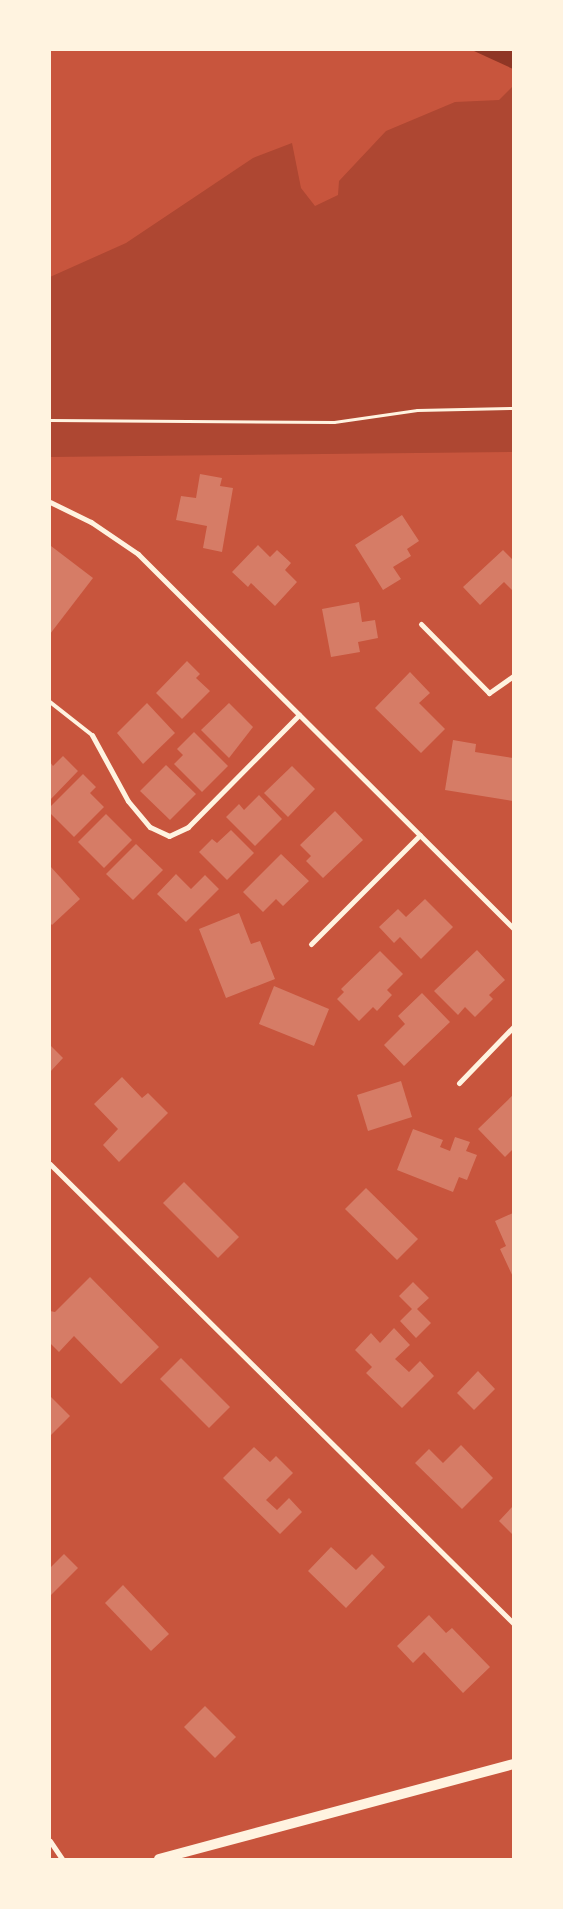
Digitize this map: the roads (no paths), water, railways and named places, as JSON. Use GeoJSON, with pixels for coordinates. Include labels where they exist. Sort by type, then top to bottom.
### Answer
{"type":"FeatureCollection","features":[{"type":"Feature","properties":{"kind":"main road"},"geometry":{"type":"LineString","coordinates":[[159,1859],[513,1764]]}},
{"type":"Feature","properties":{"kind":"street"},"geometry":{"type":"LineString","coordinates":[[50,502],[91,522],[138,554],[513,928]]}},
{"type":"Feature","properties":{"kind":"street"},"geometry":{"type":"LineString","coordinates":[[421,624],[489,693],[513,676]]}},
{"type":"Feature","properties":{"kind":"street"},"geometry":{"type":"LineString","coordinates":[[92,735],[128,801],[150,827],[170,836],[188,827],[299,715]]}},
{"type":"Feature","properties":{"kind":"street"},"geometry":{"type":"LineString","coordinates":[[312,944],[420,835]]}},
{"type":"Feature","properties":{"kind":"street"},"geometry":{"type":"LineString","coordinates":[[459,1083],[513,1027]]}},
{"type":"Feature","properties":{"kind":"street"},"geometry":{"type":"LineString","coordinates":[[50,1164],[513,1623]]}},
{"type":"Feature","properties":{"kind":"street"},"geometry":{"type":"LineString","coordinates":[[50,1841],[62,1859]]}},
{"type":"Feature","properties":{"kind":"lane"},"geometry":{"type":"LineString","coordinates":[[50,702],[92,735]]}}]}
